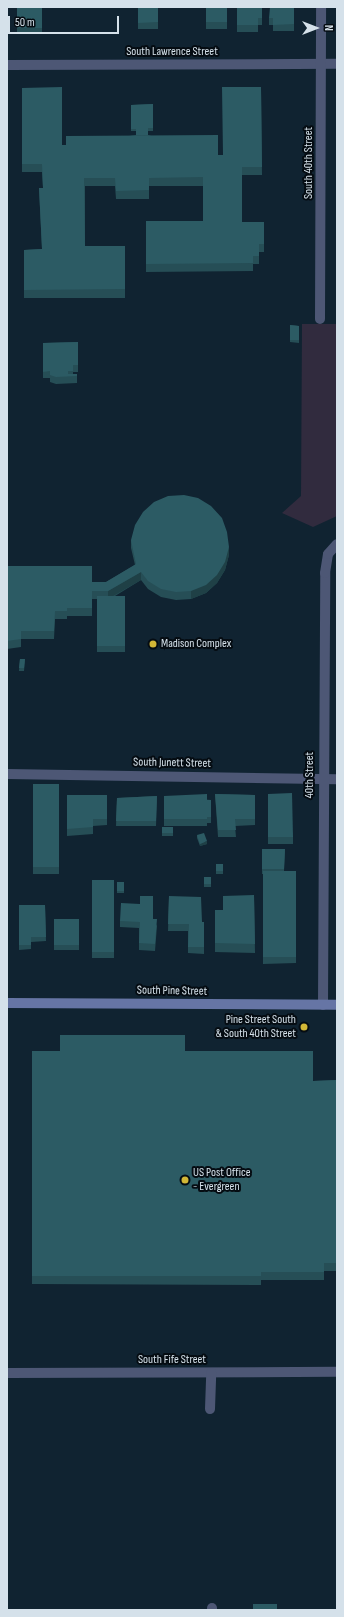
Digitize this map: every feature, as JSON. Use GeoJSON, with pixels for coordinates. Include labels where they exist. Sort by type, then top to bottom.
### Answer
{"type":"FeatureCollection","features":[{"type":"Feature","properties":{"kind":"main road","name":"South Pine Street"},"geometry":{"type":"LineString","coordinates":[[7,1003],[337,1005]]}},
{"type":"Feature","properties":{"kind":"street","name":"South 40th Street"},"geometry":{"type":"LineString","coordinates":[[320,319],[322,7]]}},
{"type":"Feature","properties":{"kind":"street","name":"South Lawrence Street"},"geometry":{"type":"LineString","coordinates":[[7,66],[337,64]]}},
{"type":"Feature","properties":{"kind":"street","name":"40th Street"},"geometry":{"type":"LineString","coordinates":[[323,1005],[324,578],[326,559],[335,546]]}},
{"type":"Feature","properties":{"kind":"street","name":"South Junett Street"},"geometry":{"type":"LineString","coordinates":[[7,774],[337,779]]}},
{"type":"Feature","properties":{"kind":"street","name":"South Fife Street"},"geometry":{"type":"LineString","coordinates":[[7,1373],[337,1372]]}},
{"type":"Feature","properties":{"kind":"street"},"geometry":{"type":"LineString","coordinates":[[210,1409],[211,1373]]}},
{"type":"Feature","properties":{"kind":"shaded area"},"geometry":{"type":"Polygon","coordinates":[[[302,324],[337,324],[337,516],[313,527],[282,513],[301,496],[302,324]]]}},
{"type":"Feature","properties":{"kind":"building"},"geometry":{"type":"Polygon","coordinates":[[[17,7],[42,7],[42,28],[17,28],[17,7]]]}},
{"type":"Feature","properties":{"kind":"building"},"geometry":{"type":"Polygon","coordinates":[[[138,7],[158,7],[158,22],[138,23],[138,7]]]}},
{"type":"Feature","properties":{"kind":"building"},"geometry":{"type":"Polygon","coordinates":[[[206,7],[227,7],[227,22],[206,22],[206,7]]]}},
{"type":"Feature","properties":{"kind":"building"},"geometry":{"type":"Polygon","coordinates":[[[237,7],[262,7],[262,18],[258,18],[258,25],[237,25],[237,7]]]}},
{"type":"Feature","properties":{"kind":"building"},"geometry":{"type":"Polygon","coordinates":[[[270,7],[294,7],[294,24],[273,25],[273,18],[269,18],[270,7]]]}},
{"type":"Feature","properties":{"kind":"building"},"geometry":{"type":"Polygon","coordinates":[[[62,87],[62,145],[66,145],[66,136],[218,135],[218,155],[223,155],[222,87],[261,87],[262,167],[242,167],[242,222],[264,222],[264,244],[259,244],[259,256],[253,256],[253,263],[146,264],[146,221],[203,221],[203,177],[149,178],[149,190],[116,191],[115,178],[84,178],[85,246],[125,246],[125,289],[24,290],[24,250],[42,249],[39,188],[43,188],[42,164],[22,164],[22,88],[62,87]]]}},
{"type":"Feature","properties":{"kind":"building"},"geometry":{"type":"Polygon","coordinates":[[[153,104],[153,128],[148,128],[148,135],[136,135],[136,129],[131,129],[131,105],[153,104]]]}},
{"type":"Feature","properties":{"kind":"building"},"geometry":{"type":"Polygon","coordinates":[[[290,325],[299,326],[299,340],[290,340],[290,325]]]}},
{"type":"Feature","properties":{"kind":"building"},"geometry":{"type":"Polygon","coordinates":[[[78,342],[78,365],[73,365],[73,371],[68,371],[68,374],[77,374],[77,376],[56,377],[50,375],[50,371],[43,372],[43,343],[78,342]]]}},
{"type":"Feature","properties":{"kind":"building"},"geometry":{"type":"Polygon","coordinates":[[[184,495],[198,498],[211,506],[222,518],[227,532],[229,547],[225,562],[217,575],[206,585],[191,591],[176,592],[161,589],[148,581],[141,572],[108,591],[92,591],[92,608],[67,608],[67,611],[55,611],[54,631],[21,631],[21,639],[7,641],[7,566],[92,566],[92,582],[106,582],[136,564],[131,540],[135,525],[143,512],[154,502],[168,496],[184,495]]]}},
{"type":"Feature","properties":{"kind":"building"},"geometry":{"type":"Polygon","coordinates":[[[97,596],[125,596],[125,646],[97,646],[97,596]]]}},
{"type":"Feature","properties":{"kind":"building"},"geometry":{"type":"Polygon","coordinates":[[[20,659],[25,659],[24,668],[19,668],[20,659]]]}},
{"type":"Feature","properties":{"kind":"building"},"geometry":{"type":"Polygon","coordinates":[[[33,784],[59,784],[59,867],[33,867],[33,784]]]}},
{"type":"Feature","properties":{"kind":"building"},"geometry":{"type":"Polygon","coordinates":[[[292,793],[293,837],[268,837],[268,794],[292,793]]]}},
{"type":"Feature","properties":{"kind":"building"},"geometry":{"type":"Polygon","coordinates":[[[207,794],[207,800],[211,800],[211,817],[207,817],[207,819],[164,819],[164,796],[207,794]]]}},
{"type":"Feature","properties":{"kind":"building"},"geometry":{"type":"Polygon","coordinates":[[[215,794],[255,795],[255,819],[235,819],[236,830],[218,830],[215,794]]]}},
{"type":"Feature","properties":{"kind":"building"},"geometry":{"type":"Polygon","coordinates":[[[67,795],[107,795],[107,819],[93,819],[93,827],[67,829],[67,795]]]}},
{"type":"Feature","properties":{"kind":"building"},"geometry":{"type":"Polygon","coordinates":[[[157,796],[156,821],[116,821],[117,798],[157,796]]]}},
{"type":"Feature","properties":{"kind":"building"},"geometry":{"type":"Polygon","coordinates":[[[162,827],[173,827],[173,833],[162,833],[162,827]]]}},
{"type":"Feature","properties":{"kind":"building"},"geometry":{"type":"Polygon","coordinates":[[[204,833],[207,841],[200,844],[197,835],[204,833]]]}},
{"type":"Feature","properties":{"kind":"building"},"geometry":{"type":"Polygon","coordinates":[[[262,849],[285,849],[284,869],[262,869],[262,849]]]}},
{"type":"Feature","properties":{"kind":"building"},"geometry":{"type":"Polygon","coordinates":[[[216,864],[223,864],[223,871],[216,871],[216,864]]]}},
{"type":"Feature","properties":{"kind":"building"},"geometry":{"type":"Polygon","coordinates":[[[263,871],[296,871],[296,957],[263,957],[263,871]]]}},
{"type":"Feature","properties":{"kind":"building"},"geometry":{"type":"Polygon","coordinates":[[[204,877],[211,877],[211,884],[204,884],[204,877]]]}},
{"type":"Feature","properties":{"kind":"building"},"geometry":{"type":"Polygon","coordinates":[[[92,880],[114,880],[114,952],[92,952],[92,880]]]}},
{"type":"Feature","properties":{"kind":"building"},"geometry":{"type":"Polygon","coordinates":[[[117,882],[124,882],[124,891],[117,891],[117,882]]]}},
{"type":"Feature","properties":{"kind":"building"},"geometry":{"type":"Polygon","coordinates":[[[254,895],[255,944],[215,943],[215,910],[223,910],[223,896],[254,895]]]}},
{"type":"Feature","properties":{"kind":"building"},"geometry":{"type":"Polygon","coordinates":[[[140,896],[153,896],[153,919],[157,919],[155,944],[139,943],[140,922],[120,921],[121,903],[140,904],[140,896]]]}},
{"type":"Feature","properties":{"kind":"building"},"geometry":{"type":"Polygon","coordinates":[[[169,896],[201,897],[202,922],[204,922],[204,947],[188,947],[189,924],[168,924],[169,896]]]}},
{"type":"Feature","properties":{"kind":"building"},"geometry":{"type":"Polygon","coordinates":[[[19,905],[45,905],[46,937],[31,937],[31,945],[19,945],[19,905]]]}},
{"type":"Feature","properties":{"kind":"building"},"geometry":{"type":"Polygon","coordinates":[[[54,919],[79,919],[79,945],[54,945],[54,919]]]}},
{"type":"Feature","properties":{"kind":"building","name":"US Post Office - Evergreen"},"geometry":{"type":"Polygon","coordinates":[[[60,1035],[185,1035],[185,1051],[313,1051],[313,1081],[337,1080],[337,1263],[324,1263],[324,1272],[261,1272],[261,1276],[32,1276],[32,1051],[60,1051],[60,1035]]]}},
{"type":"Feature","properties":{"kind":"building"},"geometry":{"type":"Polygon","coordinates":[[[253,1604],[277,1604],[277,1610],[253,1610],[253,1604]]]}},
{"type":"Feature","properties":{"kind":"place","name":"Madison Complex"},"geometry":{"type":"Point","coordinates":[153,644]}},
{"type":"Feature","properties":{"kind":"place","name":"Pine Street South & South 40th Street"},"geometry":{"type":"Point","coordinates":[304,1027]}},
{"type":"Feature","properties":{"kind":"place","name":"US Post Office - Evergreen"},"geometry":{"type":"Point","coordinates":[185,1180]}}]}
